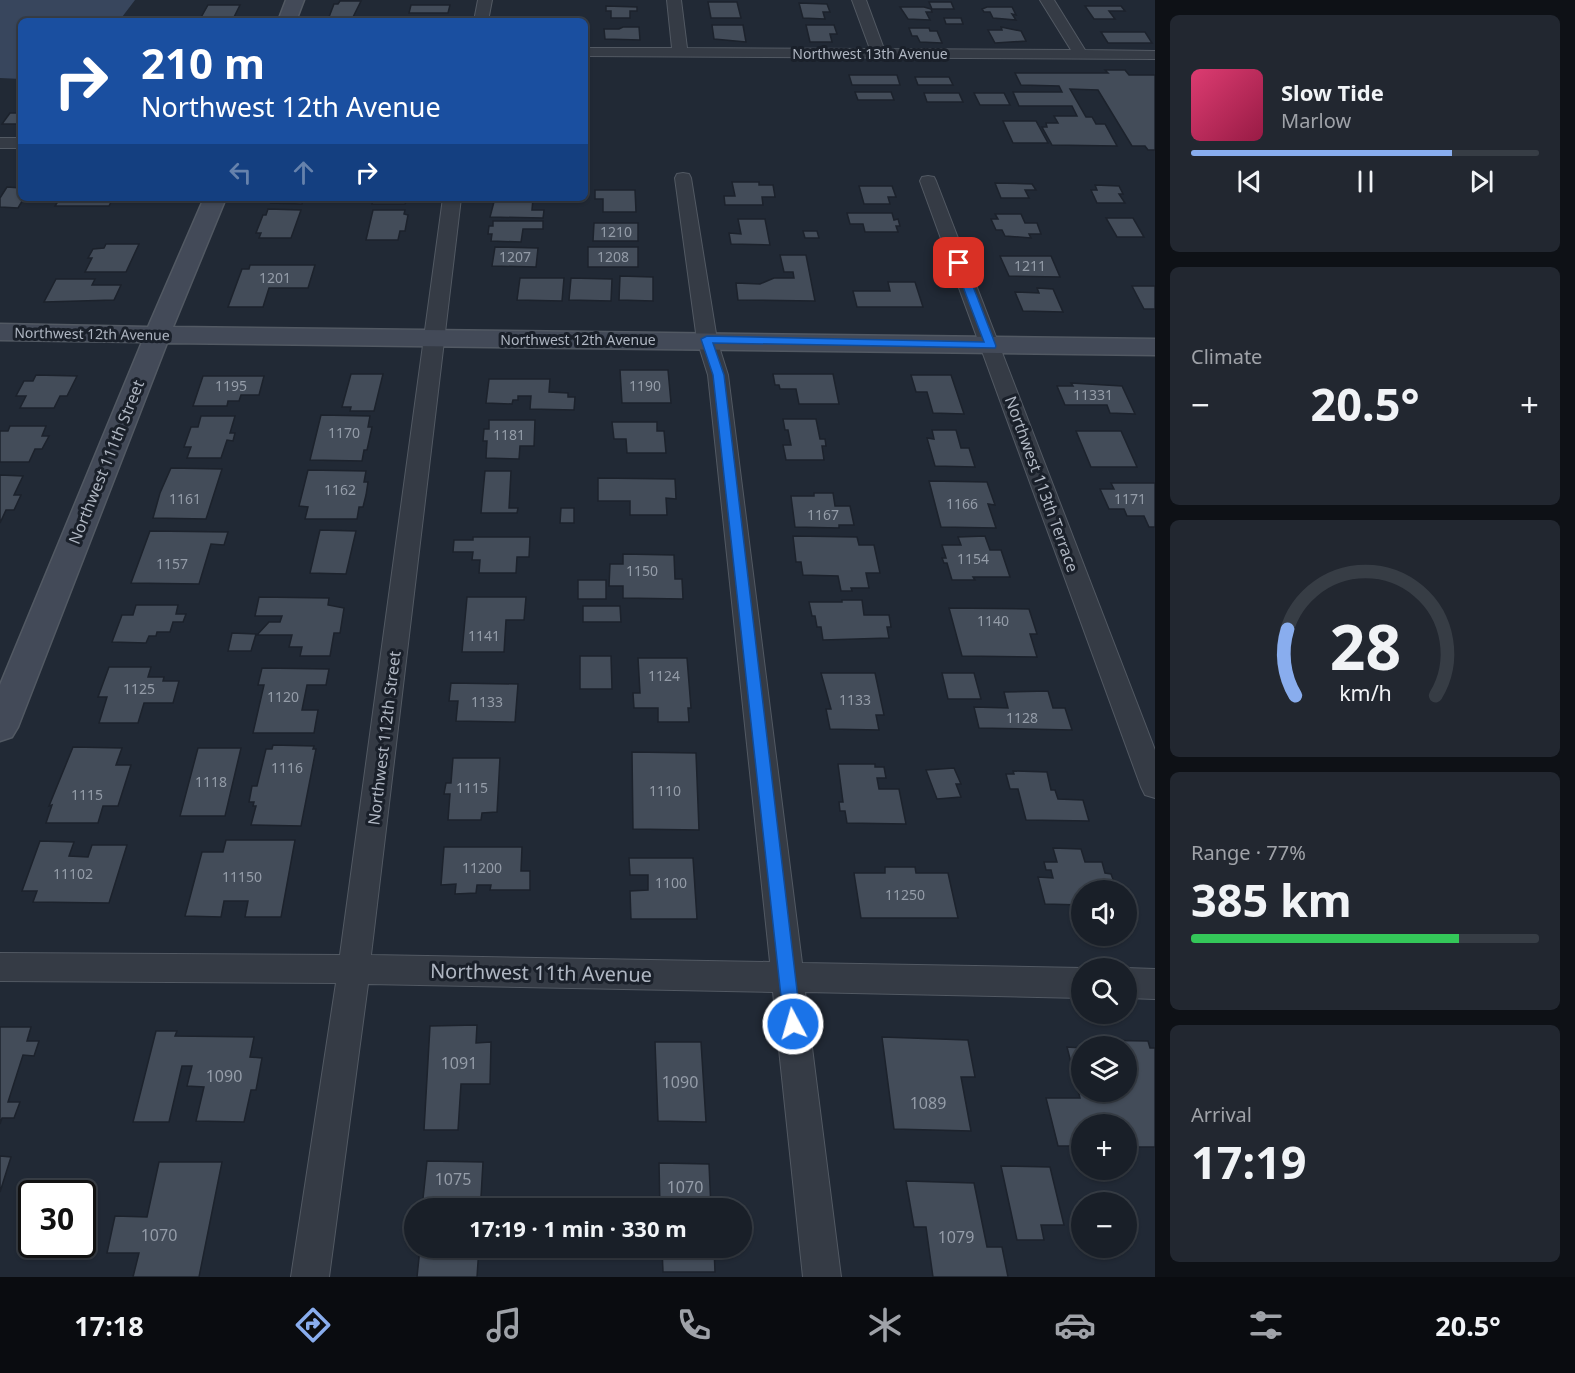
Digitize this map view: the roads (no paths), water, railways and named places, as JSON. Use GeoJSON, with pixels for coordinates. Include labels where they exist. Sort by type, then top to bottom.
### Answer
{"type":"FeatureCollection","features":[{"type":"Feature","properties":{"kind":"street"},"geometry":{"type":"LineString","coordinates":[[287,18],[295,0]]}},
{"type":"Feature","properties":{"kind":"street"},"geometry":{"type":"LineString","coordinates":[[482,18],[485,0]]}},
{"type":"Feature","properties":{"kind":"street"},"geometry":{"type":"LineString","coordinates":[[674,0],[680,53]]}},
{"type":"Feature","properties":{"kind":"street"},"geometry":{"type":"LineString","coordinates":[[859,0],[879,54]]}},
{"type":"Feature","properties":{"kind":"street"},"geometry":{"type":"LineString","coordinates":[[1047,0],[1081,55]]}},
{"type":"Feature","properties":{"kind":"street","name":"Northwest 13th Avenue"},"geometry":{"type":"LineString","coordinates":[[588,52],[1155,56]]}},
{"type":"Feature","properties":{"kind":"street"},"geometry":{"type":"LineString","coordinates":[[0,143],[18,143]]}},
{"type":"Feature","properties":{"kind":"street"},"geometry":{"type":"LineString","coordinates":[[683,178],[707,339],[718,375],[822,1277]]}},
{"type":"Feature","properties":{"kind":"street","name":"Northwest 113th Terrace"},"geometry":{"type":"LineString","coordinates":[[928,181],[1155,787]]}},
{"type":"Feature","properties":{"kind":"street","name":"Northwest 111th Street"},"geometry":{"type":"LineString","coordinates":[[0,727],[214,201]]}},
{"type":"Feature","properties":{"kind":"street","name":"Northwest 112th Street"},"geometry":{"type":"LineString","coordinates":[[310,1277],[354,969],[436,340],[452,201]]}},
{"type":"Feature","properties":{"kind":"street","name":"Northwest 12th Avenue"},"geometry":{"type":"LineString","coordinates":[[0,332],[436,340],[707,339],[991,346],[1155,347]]}},
{"type":"Feature","properties":{"kind":"street","name":"Northwest 11th Avenue"},"geometry":{"type":"LineString","coordinates":[[0,967],[354,969],[1071,982]]}},
{"type":"Feature","properties":{"kind":"street"},"geometry":{"type":"LineString","coordinates":[[1137,983],[1155,984]]}},
{"type":"Feature","properties":{"kind":"water"},"geometry":{"type":"Polygon","coordinates":[[[0,0],[135,0],[121,18],[18,18],[18,79],[0,78],[0,0]]]}}]}
